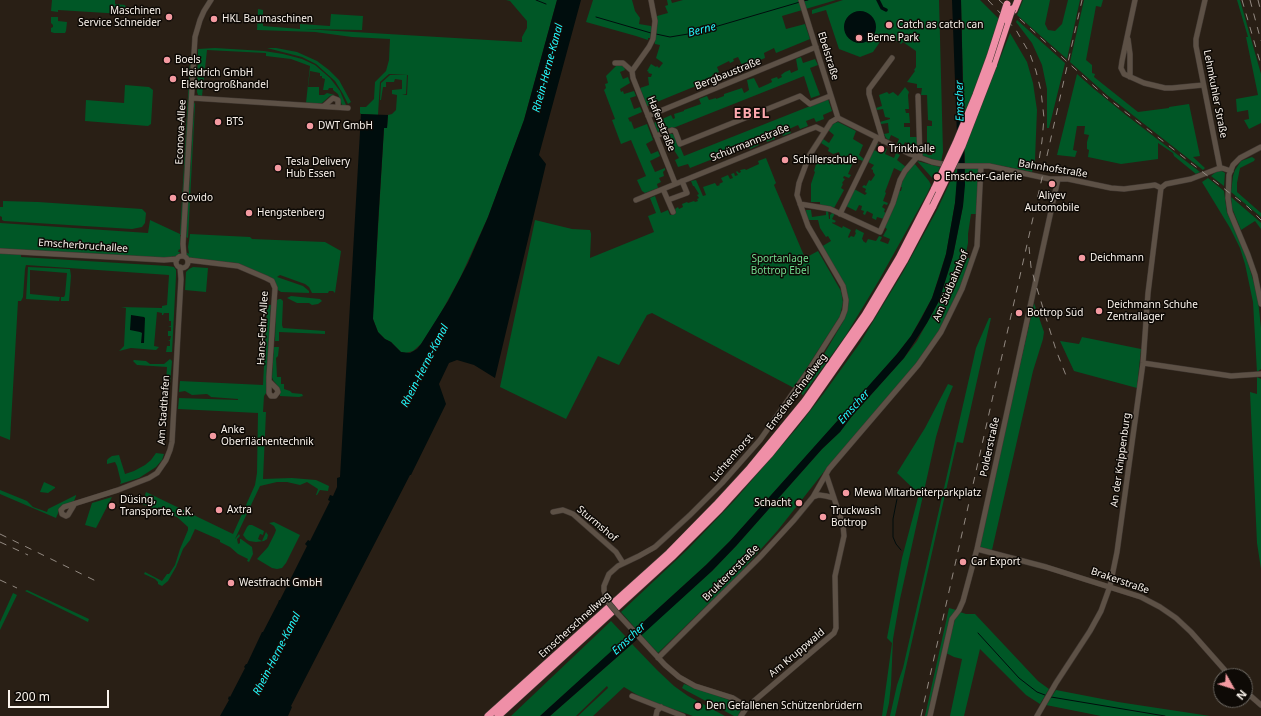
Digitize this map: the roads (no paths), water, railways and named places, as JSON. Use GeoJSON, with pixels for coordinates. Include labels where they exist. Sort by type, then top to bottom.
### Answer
{"type":"FeatureCollection","features":[{"type":"Feature","properties":{"kind":"highway"},"geometry":{"type":"LineString","coordinates":[[1011,6],[1015,0]]}},
{"type":"Feature","properties":{"kind":"highway"},"geometry":{"type":"LineString","coordinates":[[1011,6],[1018,0]]}},
{"type":"Feature","properties":{"kind":"highway","name":"Emscherschnellweg"},"geometry":{"type":"LineString","coordinates":[[498,716],[623,603],[720,510],[769,455],[807,408],[858,336],[904,261],[933,206],[973,120],[1008,22],[1011,6]]}},
{"type":"Feature","properties":{"kind":"highway","name":"Emscherschnellweg"},"geometry":{"type":"LineString","coordinates":[[488,716],[669,553],[716,505],[759,457],[805,401],[865,315],[899,258],[956,143],[1011,6]]}},
{"type":"Feature","properties":{"kind":"street","name":"Econova-Allee"},"geometry":{"type":"LineString","coordinates":[[182,262],[197,29],[202,15],[211,0]]}},
{"type":"Feature","properties":{"kind":"street"},"geometry":{"type":"LineString","coordinates":[[615,63],[623,63],[632,71],[649,47],[653,39],[654,29],[654,14],[651,0]]}},
{"type":"Feature","properties":{"kind":"street","name":"Ebelstraße"},"geometry":{"type":"LineString","coordinates":[[801,0],[838,118]]}},
{"type":"Feature","properties":{"kind":"street"},"geometry":{"type":"LineString","coordinates":[[1135,0],[1121,68],[1124,74],[1144,83],[1165,88],[1179,88],[1203,84]]}},
{"type":"Feature","properties":{"kind":"street","name":"Lehmkuhler Straße"},"geometry":{"type":"LineString","coordinates":[[1205,0],[1196,39],[1197,54],[1220,168]]}},
{"type":"Feature","properties":{"kind":"street"},"geometry":{"type":"LineString","coordinates":[[1127,34],[1130,54],[1130,77]]}},
{"type":"Feature","properties":{"kind":"street","name":"Bergbaustraße"},"geometry":{"type":"LineString","coordinates":[[648,116],[816,47]]}},
{"type":"Feature","properties":{"kind":"street"},"geometry":{"type":"LineString","coordinates":[[883,141],[869,94],[869,89],[892,58]]}},
{"type":"Feature","properties":{"kind":"street","name":"Hafenstraße"},"geometry":{"type":"LineString","coordinates":[[632,71],[633,78],[675,183]]}},
{"type":"Feature","properties":{"kind":"street"},"geometry":{"type":"LineString","coordinates":[[656,136],[672,130],[675,131],[680,144],[800,96],[810,104],[830,96]]}},
{"type":"Feature","properties":{"kind":"street"},"geometry":{"type":"LineString","coordinates":[[800,204],[830,209],[880,232],[894,203],[900,180],[905,171],[918,158],[918,96]]}},
{"type":"Feature","properties":{"kind":"street"},"geometry":{"type":"LineString","coordinates":[[192,98],[348,108]]}},
{"type":"Feature","properties":{"kind":"street"},"geometry":{"type":"LineString","coordinates":[[324,106],[333,98],[338,100],[338,107]]}},
{"type":"Feature","properties":{"kind":"street","name":"Bahnhofstraße"},"geometry":{"type":"LineString","coordinates":[[838,118],[918,158],[932,162],[952,166],[989,166],[1050,179],[1068,179],[1118,189],[1155,185],[1161,188],[1166,184],[1191,180],[1220,168]]}},
{"type":"Feature","properties":{"kind":"street","name":"Lichtenhorst"},"geometry":{"type":"LineString","coordinates":[[747,707],[733,698],[699,688],[686,682],[672,672],[618,614],[608,602],[604,591],[607,577],[613,570],[623,563],[640,556],[655,547],[722,484],[760,440],[779,414],[842,318],[846,300],[843,286],[808,226],[797,195],[799,183],[809,156],[824,131],[831,122],[838,118]]}},
{"type":"Feature","properties":{"kind":"street","name":"Schürmannstraße"},"geometry":{"type":"LineString","coordinates":[[636,200],[682,180],[816,127],[824,131]]}},
{"type":"Feature","properties":{"kind":"street"},"geometry":{"type":"LineString","coordinates":[[840,214],[877,138]]}},
{"type":"Feature","properties":{"kind":"street"},"geometry":{"type":"LineString","coordinates":[[1261,148],[1240,158],[1233,165],[1229,179],[1228,206],[1255,275],[1261,304]]}},
{"type":"Feature","properties":{"kind":"street","name":"Am Südbahnhof"},"geometry":{"type":"LineString","coordinates":[[828,472],[918,365],[941,332],[950,314],[962,289],[977,246],[981,166]]}},
{"type":"Feature","properties":{"kind":"street"},"geometry":{"type":"LineString","coordinates":[[1220,168],[1231,171]]}},
{"type":"Feature","properties":{"kind":"street","name":"Polderstraße"},"geometry":{"type":"LineString","coordinates":[[930,716],[952,619],[959,610],[963,601],[977,549],[1058,179]]}},
{"type":"Feature","properties":{"kind":"street"},"geometry":{"type":"LineString","coordinates":[[668,200],[687,193],[682,180]]}},
{"type":"Feature","properties":{"kind":"street","name":"An der Knippenburg"},"geometry":{"type":"LineString","coordinates":[[1037,716],[1056,683],[1090,631],[1101,611],[1110,586],[1117,552],[1143,363],[1148,293],[1161,188]]}},
{"type":"Feature","properties":{"kind":"street"},"geometry":{"type":"LineString","coordinates":[[663,189],[673,212]]}},
{"type":"Feature","properties":{"kind":"street","name":"Emscherbruchallee"},"geometry":{"type":"LineString","coordinates":[[0,251],[182,262]]}},
{"type":"Feature","properties":{"kind":"street","name":"Hans-Fehr-Allee"},"geometry":{"type":"LineString","coordinates":[[182,262],[199,262],[238,266],[269,279],[274,285],[269,381]]}},
{"type":"Feature","properties":{"kind":"street","name":"Am Stadthafen"},"geometry":{"type":"LineString","coordinates":[[74,505],[149,478],[157,473],[169,454],[172,442],[182,262]]}},
{"type":"Feature","properties":{"kind":"street"},"geometry":{"type":"LineString","coordinates":[[1143,363],[1230,376],[1261,374]]}},
{"type":"Feature","properties":{"kind":"street","name":"Bruktererstraße"},"geometry":{"type":"LineString","coordinates":[[658,658],[760,557],[813,497],[828,472]]}},
{"type":"Feature","properties":{"kind":"street","name":"Am Kruppwald"},"geometry":{"type":"LineString","coordinates":[[740,716],[747,707],[834,633],[836,628],[835,576],[844,536],[843,525],[834,498],[828,472]]}},
{"type":"Feature","properties":{"kind":"street"},"geometry":{"type":"LineString","coordinates":[[813,497],[819,495],[834,498]]}},
{"type":"Feature","properties":{"kind":"street","name":"Sturmshof"},"geometry":{"type":"LineString","coordinates":[[553,512],[563,510],[573,514],[616,552],[623,563]]}},
{"type":"Feature","properties":{"kind":"street","name":"Brakerstraße"},"geometry":{"type":"LineString","coordinates":[[977,549],[1046,567],[1141,597],[1160,607],[1176,618],[1191,632],[1223,668]]}},
{"type":"Feature","properties":{"kind":"street"},"geometry":{"type":"LineString","coordinates":[[632,696],[683,716]]}},
{"type":"Feature","properties":{"kind":"street"},"geometry":{"type":"LineString","coordinates":[[1253,698],[1261,705]]}},
{"type":"Feature","properties":{"kind":"street"},"geometry":{"type":"LineString","coordinates":[[656,716],[657,711],[661,707]]}},
{"type":"Feature","properties":{"kind":"water","name":"Rhein-Herne-Kanal"},"geometry":{"type":"Polygon","coordinates":[[[557,0],[581,0],[539,155],[546,164],[495,378],[474,365],[457,360],[449,363],[439,384],[446,404],[411,475],[291,706],[292,707],[288,716],[220,716],[307,546],[305,544],[308,540],[310,541],[330,501],[328,500],[330,495],[333,496],[337,487],[337,478],[340,477],[361,114],[388,115],[387,128],[384,128],[373,319],[378,332],[385,339],[391,342],[401,352],[410,353],[417,349],[421,344],[448,301],[468,263],[488,217],[524,120],[557,0]]]}},
{"type":"Feature","properties":{"kind":"water","name":"Emscher"},"geometry":{"type":"Polygon","coordinates":[[[952,0],[961,0],[965,185],[963,206],[953,256],[939,301],[927,323],[904,358],[852,416],[840,432],[822,449],[712,571],[550,716],[540,716],[706,565],[730,541],[897,354],[911,336],[921,319],[932,298],[946,254],[955,203],[958,163],[952,0]]]}},
{"type":"Feature","properties":{"kind":"water"},"geometry":{"type":"Polygon","coordinates":[[[857,11],[863,11],[872,15],[876,27],[872,39],[863,43],[857,43],[848,39],[844,30],[844,24],[848,15],[857,11]]]}},
{"type":"Feature","properties":{"kind":"water"},"geometry":{"type":"Polygon","coordinates":[[[131,315],[145,318],[144,343],[141,343],[142,333],[130,330],[131,315]]]}},
{"type":"Feature","properties":{"kind":"waterway","name":"Berne"},"geometry":{"type":"LineString","coordinates":[[536,0],[546,4]]}},
{"type":"Feature","properties":{"kind":"waterway","name":"Berne"},"geometry":{"type":"LineString","coordinates":[[803,1],[808,0]]}},
{"type":"Feature","properties":{"kind":"waterway"},"geometry":{"type":"LineString","coordinates":[[878,0],[882,8],[886,10]]}},
{"type":"Feature","properties":{"kind":"waterway","name":"Berne"},"geometry":{"type":"LineString","coordinates":[[656,34],[670,37],[694,33],[800,2]]}},
{"type":"Feature","properties":{"kind":"waterway","name":"Berne"},"geometry":{"type":"LineString","coordinates":[[596,17],[651,33]]}},
{"type":"Feature","properties":{"kind":"waterway"},"geometry":{"type":"LineString","coordinates":[[897,499],[893,519],[893,537],[901,550]]}},
{"type":"Feature","properties":{"kind":"waterway"},"geometry":{"type":"LineString","coordinates":[[978,633],[1019,678],[1037,692],[1045,695]]}},
{"type":"Feature","properties":{"kind":"waterway"},"geometry":{"type":"LineString","coordinates":[[1051,697],[1165,716]]}},
{"type":"Feature","properties":{"kind":"railway"},"geometry":{"type":"LineString","coordinates":[[988,0],[1016,30],[1030,54],[1036,71],[1041,91],[1044,118],[1038,167]]}},
{"type":"Feature","properties":{"kind":"railway"},"geometry":{"type":"LineString","coordinates":[[999,0],[1106,97],[1248,207],[1261,220]]}},
{"type":"Feature","properties":{"kind":"railway"},"geometry":{"type":"LineString","coordinates":[[921,716],[1082,0]]}},
{"type":"Feature","properties":{"kind":"railway"},"geometry":{"type":"LineString","coordinates":[[1242,0],[1261,65]]}},
{"type":"Feature","properties":{"kind":"railway"},"geometry":{"type":"LineString","coordinates":[[1250,0],[1261,41]]}},
{"type":"Feature","properties":{"kind":"railway"},"geometry":{"type":"LineString","coordinates":[[1258,0],[1261,12]]}},
{"type":"Feature","properties":{"kind":"railway"},"geometry":{"type":"LineString","coordinates":[[1029,247],[1031,267],[1035,282],[1056,350],[1067,378]]}},
{"type":"Feature","properties":{"kind":"railway"},"geometry":{"type":"LineString","coordinates":[[0,534],[100,583]]}},
{"type":"Feature","properties":{"kind":"railway"},"geometry":{"type":"LineString","coordinates":[[0,542],[28,555]]}},
{"type":"Feature","properties":{"kind":"railway"},"geometry":{"type":"LineString","coordinates":[[0,580],[17,588]]}},
{"type":"Feature","properties":{"kind":"place","name":"Maschinen Service Schneider"},"geometry":{"type":"Point","coordinates":[169,17]}},
{"type":"Feature","properties":{"kind":"place","name":"HKL Baumaschinen"},"geometry":{"type":"Point","coordinates":[214,19]}},
{"type":"Feature","properties":{"kind":"place","name":"Catch as catch can"},"geometry":{"type":"Point","coordinates":[889,25]}},
{"type":"Feature","properties":{"kind":"place","name":"Berne Park"},"geometry":{"type":"Point","coordinates":[859,38]}},
{"type":"Feature","properties":{"kind":"place","name":"Boels"},"geometry":{"type":"Point","coordinates":[167,60]}},
{"type":"Feature","properties":{"kind":"place","name":"Heidrich GmbH Elektrogroßhandel"},"geometry":{"type":"Point","coordinates":[173,79]}},
{"type":"Feature","properties":{"kind":"place","name":"BTS"},"geometry":{"type":"Point","coordinates":[218,122]}},
{"type":"Feature","properties":{"kind":"place","name":"DWT GmbH"},"geometry":{"type":"Point","coordinates":[310,126]}},
{"type":"Feature","properties":{"kind":"place","name":"Trinkhalle"},"geometry":{"type":"Point","coordinates":[881,149]}},
{"type":"Feature","properties":{"kind":"place","name":"Schillerschule"},"geometry":{"type":"Point","coordinates":[785,160]}},
{"type":"Feature","properties":{"kind":"place","name":"Tesla Delivery Hub Essen"},"geometry":{"type":"Point","coordinates":[278,168]}},
{"type":"Feature","properties":{"kind":"place","name":"Emscher-Galerie"},"geometry":{"type":"Point","coordinates":[937,177]}},
{"type":"Feature","properties":{"kind":"place","name":"Aliyev Automobile"},"geometry":{"type":"Point","coordinates":[1052,184]}},
{"type":"Feature","properties":{"kind":"place","name":"Covido"},"geometry":{"type":"Point","coordinates":[173,198]}},
{"type":"Feature","properties":{"kind":"place","name":"Hengstenberg"},"geometry":{"type":"Point","coordinates":[249,213]}},
{"type":"Feature","properties":{"kind":"place","name":"Deichmann"},"geometry":{"type":"Point","coordinates":[1082,258]}},
{"type":"Feature","properties":{"kind":"place","name":"Deichmann Schuhe Zentrallager"},"geometry":{"type":"Point","coordinates":[1099,311]}},
{"type":"Feature","properties":{"kind":"place","name":"Bottrop Süd"},"geometry":{"type":"Point","coordinates":[1019,313]}},
{"type":"Feature","properties":{"kind":"place","name":"Anke Oberflächentechnik"},"geometry":{"type":"Point","coordinates":[213,436]}},
{"type":"Feature","properties":{"kind":"place","name":"Mewa Mitarbeiterparkplatz"},"geometry":{"type":"Point","coordinates":[846,493]}},
{"type":"Feature","properties":{"kind":"place","name":"Schacht"},"geometry":{"type":"Point","coordinates":[799,503]}},
{"type":"Feature","properties":{"kind":"place","name":"Düsing, Transporte, e.K."},"geometry":{"type":"Point","coordinates":[112,506]}},
{"type":"Feature","properties":{"kind":"place","name":"Axtra"},"geometry":{"type":"Point","coordinates":[219,510]}},
{"type":"Feature","properties":{"kind":"place","name":"Truckwash Bottrop"},"geometry":{"type":"Point","coordinates":[823,517]}},
{"type":"Feature","properties":{"kind":"place","name":"Car Export"},"geometry":{"type":"Point","coordinates":[963,562]}},
{"type":"Feature","properties":{"kind":"place","name":"Westfracht GmbH"},"geometry":{"type":"Point","coordinates":[231,583]}},
{"type":"Feature","properties":{"kind":"place","name":"Den Gefallenen Schützenbrüdern"},"geometry":{"type":"Point","coordinates":[698,706]}},
{"type":"Feature","properties":{"kind":"district","name":"EBEL"},"geometry":{"type":"Point","coordinates":[752,114]}},
{"type":"Feature","properties":{"kind":"park label","name":"Sportanlage Bottrop Ebel"},"geometry":{"type":"Point","coordinates":[780,264]}}]}
